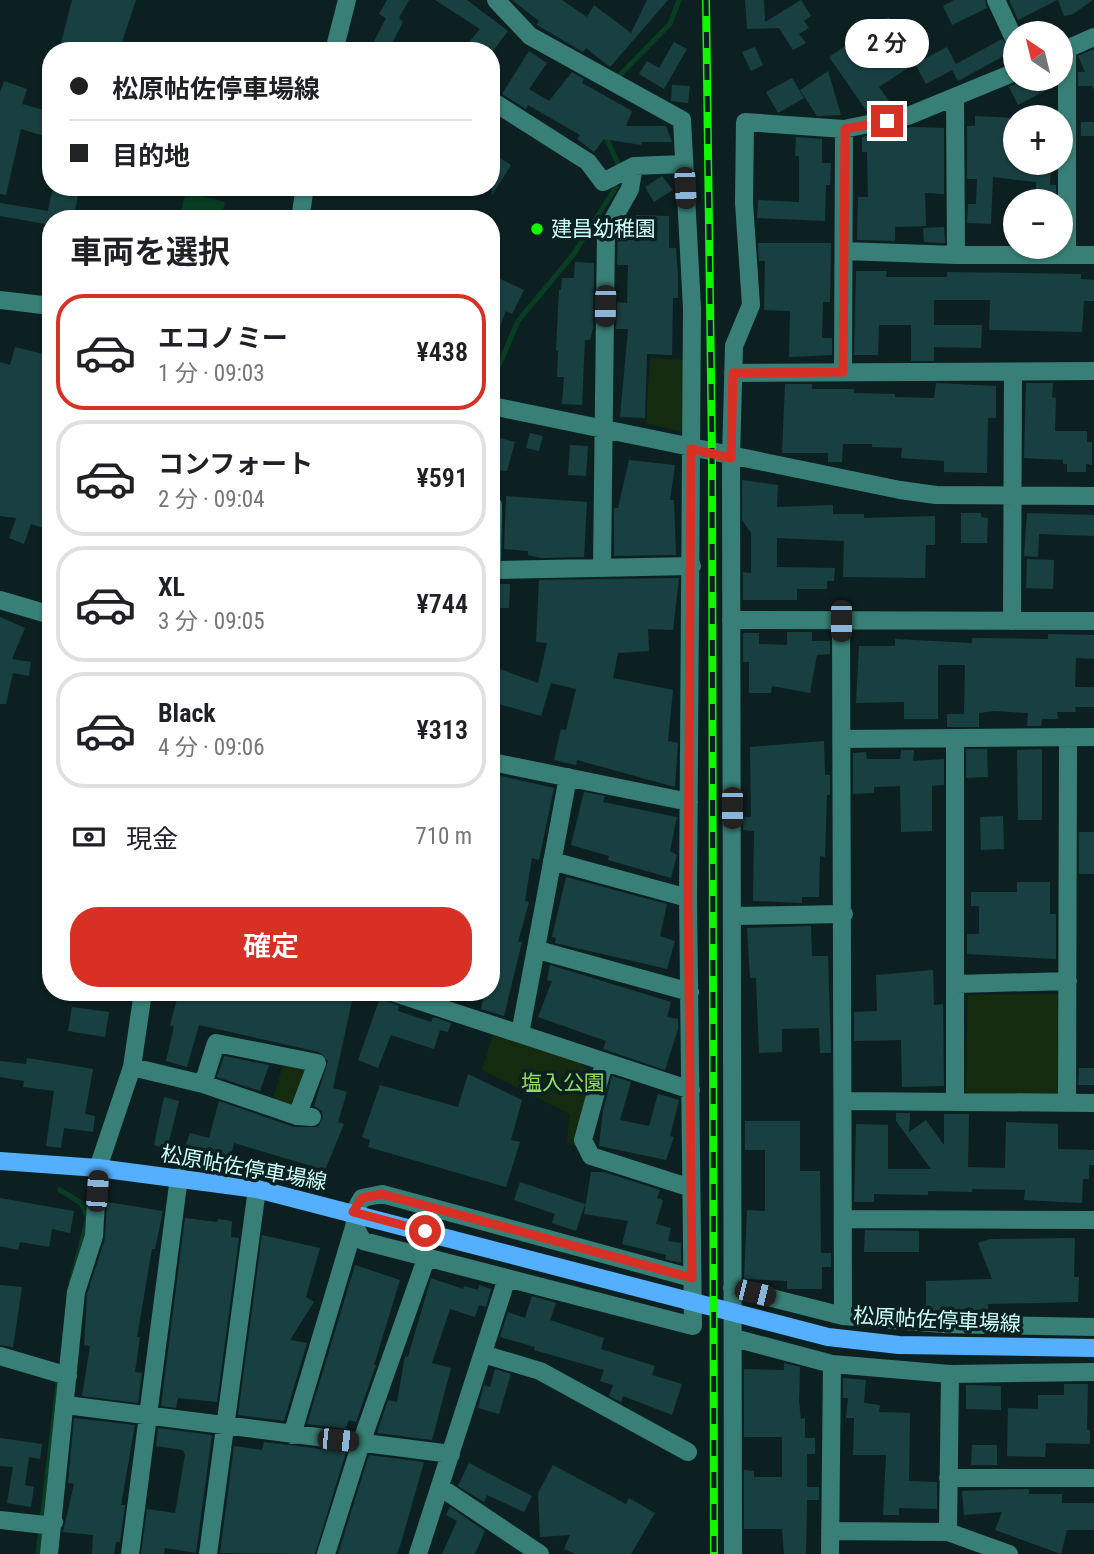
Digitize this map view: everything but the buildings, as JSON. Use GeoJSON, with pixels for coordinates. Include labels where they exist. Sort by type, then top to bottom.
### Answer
{"type":"FeatureCollection","features":[{"type":"Feature","properties":{"kind":"main road","name":"松原帖佐停車場線"},"geometry":{"type":"LineString","coordinates":[[0,1161],[99,1168],[257,1189],[353,1219],[374,1217],[828,1337],[899,1345],[1088,1348]]}},
{"type":"Feature","properties":{"kind":"street"},"geometry":{"type":"LineString","coordinates":[[336,42],[346,0]]}},
{"type":"Feature","properties":{"kind":"street"},"geometry":{"type":"LineString","coordinates":[[353,1219],[363,1241],[693,1326],[688,898],[692,308],[682,120],[530,36],[496,0]]}},
{"type":"Feature","properties":{"kind":"street"},"geometry":{"type":"LineString","coordinates":[[996,0],[1006,21]]}},
{"type":"Feature","properties":{"kind":"street"},"geometry":{"type":"LineString","coordinates":[[1073,46],[1094,37]]}},
{"type":"Feature","properties":{"kind":"street"},"geometry":{"type":"LineString","coordinates":[[733,1554],[731,458],[734,346],[751,305],[744,203],[745,122],[845,129],[908,117],[1003,77]]}},
{"type":"Feature","properties":{"kind":"street"},"geometry":{"type":"LineString","coordinates":[[1065,91],[1066,189]]}},
{"type":"Feature","properties":{"kind":"street"},"geometry":{"type":"LineString","coordinates":[[956,98],[956,255]]}},
{"type":"Feature","properties":{"kind":"street"},"geometry":{"type":"LineString","coordinates":[[500,106],[588,162],[603,182],[634,166],[683,164]]}},
{"type":"Feature","properties":{"kind":"street"},"geometry":{"type":"LineString","coordinates":[[843,372],[845,129]]}},
{"type":"Feature","properties":{"kind":"street"},"geometry":{"type":"LineString","coordinates":[[601,568],[606,232],[630,189],[634,166]]}},
{"type":"Feature","properties":{"kind":"street"},"geometry":{"type":"LineString","coordinates":[[844,251],[1003,255]]}},
{"type":"Feature","properties":{"kind":"street"},"geometry":{"type":"LineString","coordinates":[[1073,255],[1094,255]]}},
{"type":"Feature","properties":{"kind":"street"},"geometry":{"type":"LineString","coordinates":[[0,300],[42,305]]}},
{"type":"Feature","properties":{"kind":"street"},"geometry":{"type":"LineString","coordinates":[[733,373],[1094,371]]}},
{"type":"Feature","properties":{"kind":"street"},"geometry":{"type":"LineString","coordinates":[[1012,621],[1013,372]]}},
{"type":"Feature","properties":{"kind":"street"},"geometry":{"type":"LineString","coordinates":[[500,408],[731,458],[900,490],[936,495],[1094,496]]}},
{"type":"Feature","properties":{"kind":"street"},"geometry":{"type":"LineString","coordinates":[[500,570],[692,566]]}},
{"type":"Feature","properties":{"kind":"street"},"geometry":{"type":"LineString","coordinates":[[0,600],[42,612]]}},
{"type":"Feature","properties":{"kind":"street"},"geometry":{"type":"LineString","coordinates":[[731,620],[1094,621]]}},
{"type":"Feature","properties":{"kind":"street"},"geometry":{"type":"LineString","coordinates":[[841,621],[844,1316]]}},
{"type":"Feature","properties":{"kind":"street"},"geometry":{"type":"LineString","coordinates":[[1067,1102],[1068,737]]}},
{"type":"Feature","properties":{"kind":"street"},"geometry":{"type":"LineString","coordinates":[[842,739],[1094,737]]}},
{"type":"Feature","properties":{"kind":"street"},"geometry":{"type":"LineString","coordinates":[[955,738],[955,1102]]}},
{"type":"Feature","properties":{"kind":"street"},"geometry":{"type":"LineString","coordinates":[[500,764],[689,802]]}},
{"type":"Feature","properties":{"kind":"street"},"geometry":{"type":"LineString","coordinates":[[520,1034],[538,950],[568,777]]}},
{"type":"Feature","properties":{"kind":"street"},"geometry":{"type":"LineString","coordinates":[[552,861],[688,898]]}},
{"type":"Feature","properties":{"kind":"street"},"geometry":{"type":"LineString","coordinates":[[732,916],[844,914]]}},
{"type":"Feature","properties":{"kind":"street"},"geometry":{"type":"LineString","coordinates":[[538,950],[690,992]]}},
{"type":"Feature","properties":{"kind":"street"},"geometry":{"type":"LineString","coordinates":[[956,984],[1068,981]]}},
{"type":"Feature","properties":{"kind":"street"},"geometry":{"type":"LineString","coordinates":[[49,1554],[42,1523],[66,1405],[65,1375],[76,1292],[94,1236],[99,1168],[132,1067],[142,1001]]}},
{"type":"Feature","properties":{"kind":"street"},"geometry":{"type":"LineString","coordinates":[[439,1001],[520,1034],[691,1090]]}},
{"type":"Feature","properties":{"kind":"street"},"geometry":{"type":"LineString","coordinates":[[132,1067],[203,1084],[304,1117],[317,1063],[216,1043],[203,1084]]}},
{"type":"Feature","properties":{"kind":"street"},"geometry":{"type":"LineString","coordinates":[[604,1063],[583,1140],[590,1156],[691,1188]]}},
{"type":"Feature","properties":{"kind":"street"},"geometry":{"type":"LineString","coordinates":[[845,1101],[1094,1103]]}},
{"type":"Feature","properties":{"kind":"street"},"geometry":{"type":"LineString","coordinates":[[130,1554],[180,1177]]}},
{"type":"Feature","properties":{"kind":"street"},"geometry":{"type":"LineString","coordinates":[[208,1554],[257,1189]]}},
{"type":"Feature","properties":{"kind":"street"},"geometry":{"type":"LineString","coordinates":[[292,1434],[353,1219],[362,1198],[382,1194],[692,1278]]}},
{"type":"Feature","properties":{"kind":"street"},"geometry":{"type":"LineString","coordinates":[[845,1219],[1094,1220]]}},
{"type":"Feature","properties":{"kind":"street"},"geometry":{"type":"LineString","coordinates":[[326,1554],[361,1443],[426,1259]]}},
{"type":"Feature","properties":{"kind":"street"},"geometry":{"type":"LineString","coordinates":[[418,1554],[507,1278]]}},
{"type":"Feature","properties":{"kind":"street"},"geometry":{"type":"LineString","coordinates":[[732,1288],[844,1316],[943,1324],[1094,1327]]}},
{"type":"Feature","properties":{"kind":"street"},"geometry":{"type":"LineString","coordinates":[[734,1338],[832,1364],[950,1374],[1094,1372]]}},
{"type":"Feature","properties":{"kind":"street"},"geometry":{"type":"LineString","coordinates":[[483,1354],[540,1371],[688,1452]]}},
{"type":"Feature","properties":{"kind":"street"},"geometry":{"type":"LineString","coordinates":[[0,1356],[65,1375]]}},
{"type":"Feature","properties":{"kind":"street"},"geometry":{"type":"LineString","coordinates":[[830,1554],[832,1364]]}},
{"type":"Feature","properties":{"kind":"street"},"geometry":{"type":"LineString","coordinates":[[948,1532],[950,1374]]}},
{"type":"Feature","properties":{"kind":"street"},"geometry":{"type":"LineString","coordinates":[[66,1405],[451,1454]]}},
{"type":"Feature","properties":{"kind":"street"},"geometry":{"type":"LineString","coordinates":[[948,1478],[1094,1478]]}},
{"type":"Feature","properties":{"kind":"street"},"geometry":{"type":"LineString","coordinates":[[440,1488],[540,1554]]}},
{"type":"Feature","properties":{"kind":"street"},"geometry":{"type":"LineString","coordinates":[[0,1520],[42,1523]]}},
{"type":"Feature","properties":{"kind":"street"},"geometry":{"type":"LineString","coordinates":[[830,1531],[948,1532],[1009,1554]]}},
{"type":"Feature","properties":{"kind":"green space"},"geometry":{"type":"Polygon","coordinates":[[[650,358],[685,360],[684,432],[646,423],[650,358]]]}},
{"type":"Feature","properties":{"kind":"green space"},"geometry":{"type":"Polygon","coordinates":[[[1063,994],[1061,1096],[965,1097],[968,995],[1063,994]]]}},
{"type":"Feature","properties":{"kind":"green space","name":"塩入公園"},"geometry":{"type":"Polygon","coordinates":[[[493,1035],[580,1062],[591,1076],[579,1149],[567,1142],[570,1114],[482,1070],[493,1035]]]}},
{"type":"Feature","properties":{"kind":"green space"},"geometry":{"type":"Polygon","coordinates":[[[284,1062],[303,1065],[308,1072],[299,1101],[290,1108],[272,1102],[284,1062]]]}},
{"type":"Feature","properties":{"kind":"shaded area"},"geometry":{"type":"Polygon","coordinates":[[[185,196],[202,196],[225,202],[223,210],[181,210],[185,196]]]}},
{"type":"Feature","properties":{"kind":"waterway"},"geometry":{"type":"LineString","coordinates":[[618,77],[670,24],[679,0]]}},
{"type":"Feature","properties":{"kind":"waterway"},"geometry":{"type":"LineString","coordinates":[[605,135],[618,164]]}},
{"type":"Feature","properties":{"kind":"waterway"},"geometry":{"type":"LineString","coordinates":[[500,363],[518,321],[573,255],[616,187]]}},
{"type":"Feature","properties":{"kind":"waterway"},"geometry":{"type":"LineString","coordinates":[[60,1190],[81,1203],[88,1218],[71,1283]]}},
{"type":"Feature","properties":{"kind":"waterway"},"geometry":{"type":"LineString","coordinates":[[38,1554],[59,1376]]}},
{"type":"Feature","properties":{"kind":"railway"},"geometry":{"type":"LineString","coordinates":[[706,0],[712,454],[714,1554]]}},
{"type":"Feature","properties":{"kind":"place","name":"建昌幼稚園"},"geometry":{"type":"Point","coordinates":[537,229]}},
{"type":"Feature","properties":{"kind":"route"},"geometry":{"type":"LineString","coordinates":[[425,1231],[353,1212],[362,1198],[382,1194],[692,1278],[688,898],[691,449],[731,458],[733,373],[843,372],[845,129],[887,121]]}}]}
